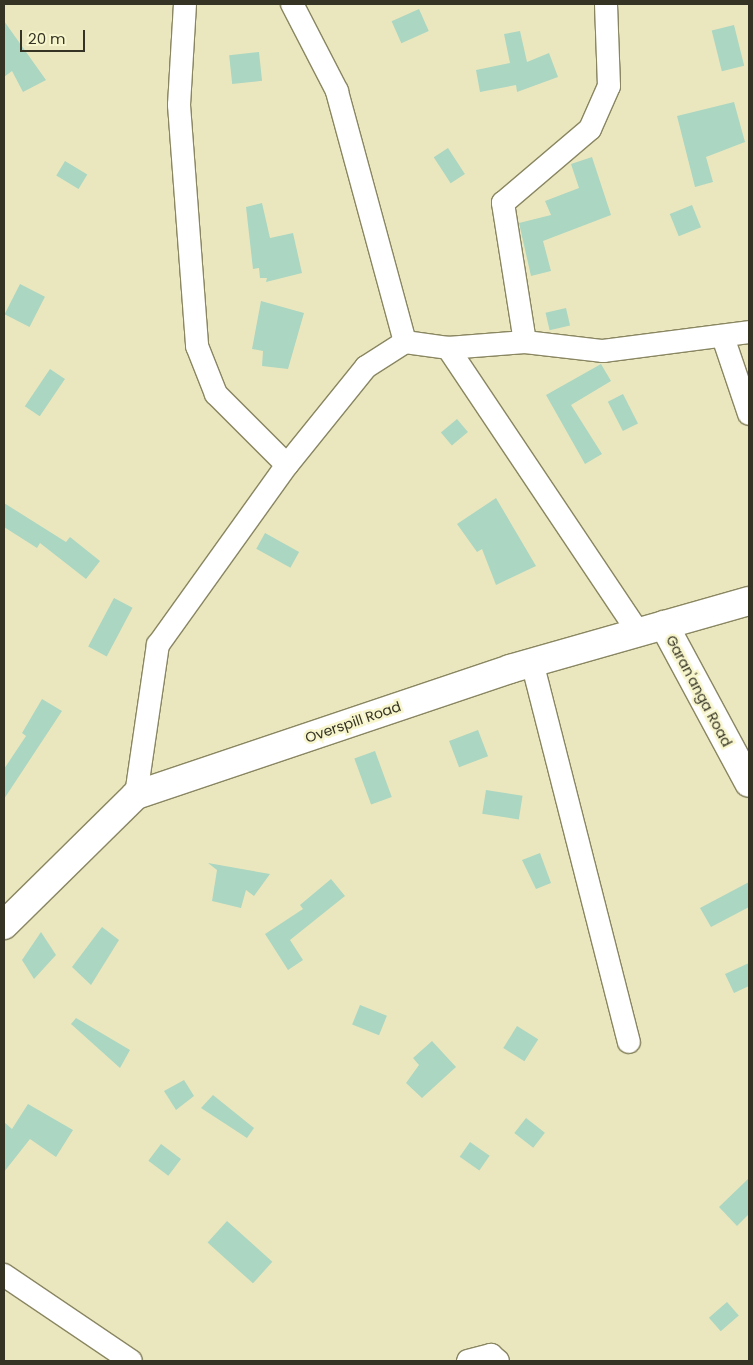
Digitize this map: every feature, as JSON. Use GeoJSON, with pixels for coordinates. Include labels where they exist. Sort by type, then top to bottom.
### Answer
{"type":"FeatureCollection","features":[{"type":"Feature","properties":{"kind":"street"},"geometry":{"type":"LineString","coordinates":[[185,4],[179,105],[197,346],[216,394],[287,465]]}},
{"type":"Feature","properties":{"kind":"street"},"geometry":{"type":"LineString","coordinates":[[292,4],[337,91],[405,342]]}},
{"type":"Feature","properties":{"kind":"street"},"geometry":{"type":"LineString","coordinates":[[525,342],[503,202],[590,129],[609,86],[606,4]]}},
{"type":"Feature","properties":{"kind":"street"},"geometry":{"type":"LineString","coordinates":[[136,795],[158,646],[287,465],[366,367],[405,342],[448,348],[525,342],[603,351],[723,337],[749,332]]}},
{"type":"Feature","properties":{"kind":"street"},"geometry":{"type":"LineString","coordinates":[[723,337],[749,414]]}},
{"type":"Feature","properties":{"kind":"street"},"geometry":{"type":"LineString","coordinates":[[448,348],[638,632]]}},
{"type":"Feature","properties":{"kind":"street","name":"Overspill Road"},"geometry":{"type":"LineString","coordinates":[[4,925],[136,795],[532,662],[749,601]]}},
{"type":"Feature","properties":{"kind":"street","name":"Garan'anga Road"},"geometry":{"type":"LineString","coordinates":[[664,625],[749,783]]}},
{"type":"Feature","properties":{"kind":"street"},"geometry":{"type":"LineString","coordinates":[[532,662],[629,1042]]}},
{"type":"Feature","properties":{"kind":"street"},"geometry":{"type":"LineString","coordinates":[[4,1276],[132,1361]]}},
{"type":"Feature","properties":{"kind":"street"},"geometry":{"type":"LineString","coordinates":[[468,1361],[491,1355],[498,1361]]}},
{"type":"Feature","properties":{"kind":"building"},"geometry":{"type":"Polygon","coordinates":[[[419,9],[429,31],[401,43],[392,21],[419,9]]]}},
{"type":"Feature","properties":{"kind":"building"},"geometry":{"type":"Polygon","coordinates":[[[4,21],[46,80],[23,92],[12,71],[4,77],[4,21]]]}},
{"type":"Feature","properties":{"kind":"building"},"geometry":{"type":"Polygon","coordinates":[[[734,25],[744,66],[722,71],[712,31],[734,25]]]}},
{"type":"Feature","properties":{"kind":"building"},"geometry":{"type":"Polygon","coordinates":[[[520,31],[527,62],[549,53],[558,77],[517,92],[516,85],[480,92],[476,70],[510,63],[504,34],[520,31]]]}},
{"type":"Feature","properties":{"kind":"building"},"geometry":{"type":"Polygon","coordinates":[[[259,52],[262,81],[232,84],[229,55],[259,52]]]}},
{"type":"Feature","properties":{"kind":"building"},"geometry":{"type":"Polygon","coordinates":[[[734,102],[745,142],[706,157],[713,182],[695,187],[677,116],[734,102]]]}},
{"type":"Feature","properties":{"kind":"building"},"geometry":{"type":"Polygon","coordinates":[[[448,148],[465,174],[451,183],[434,157],[448,148]]]}},
{"type":"Feature","properties":{"kind":"building"},"geometry":{"type":"Polygon","coordinates":[[[592,157],[611,215],[543,241],[551,271],[531,276],[519,223],[551,215],[545,201],[579,188],[571,164],[592,157]]]}},
{"type":"Feature","properties":{"kind":"building"},"geometry":{"type":"Polygon","coordinates":[[[65,161],[87,174],[79,189],[56,176],[65,161]]]}},
{"type":"Feature","properties":{"kind":"building"},"geometry":{"type":"Polygon","coordinates":[[[262,203],[270,238],[293,233],[302,273],[266,282],[267,278],[260,278],[259,268],[253,269],[246,207],[262,203]]]}},
{"type":"Feature","properties":{"kind":"building"},"geometry":{"type":"Polygon","coordinates":[[[692,205],[701,227],[679,236],[670,214],[692,205]]]}},
{"type":"Feature","properties":{"kind":"building"},"geometry":{"type":"Polygon","coordinates":[[[20,284],[45,297],[30,327],[5,314],[20,284]]]}},
{"type":"Feature","properties":{"kind":"building"},"geometry":{"type":"Polygon","coordinates":[[[261,301],[304,313],[288,369],[262,366],[263,351],[252,349],[261,301]]]}},
{"type":"Feature","properties":{"kind":"building"},"geometry":{"type":"Polygon","coordinates":[[[566,308],[570,326],[550,330],[546,313],[566,308]]]}},
{"type":"Feature","properties":{"kind":"building"},"geometry":{"type":"Polygon","coordinates":[[[601,364],[611,381],[571,405],[602,454],[585,464],[546,395],[601,364]]]}},
{"type":"Feature","properties":{"kind":"building"},"geometry":{"type":"Polygon","coordinates":[[[50,369],[65,379],[40,416],[25,406],[50,369]]]}},
{"type":"Feature","properties":{"kind":"building"},"geometry":{"type":"Polygon","coordinates":[[[623,394],[638,423],[623,431],[608,402],[623,394]]]}},
{"type":"Feature","properties":{"kind":"building"},"geometry":{"type":"Polygon","coordinates":[[[457,419],[468,432],[452,446],[441,432],[457,419]]]}},
{"type":"Feature","properties":{"kind":"building"},"geometry":{"type":"Polygon","coordinates":[[[496,498],[536,566],[496,585],[482,549],[477,552],[457,524],[496,498]]]}},
{"type":"Feature","properties":{"kind":"building"},"geometry":{"type":"Polygon","coordinates":[[[4,503],[66,542],[70,537],[100,561],[86,579],[40,543],[37,548],[4,527],[4,503]]]}},
{"type":"Feature","properties":{"kind":"building"},"geometry":{"type":"Polygon","coordinates":[[[265,533],[299,552],[290,568],[256,549],[265,533]]]}},
{"type":"Feature","properties":{"kind":"building"},"geometry":{"type":"Polygon","coordinates":[[[114,598],[133,608],[107,656],[88,647],[114,598]]]}},
{"type":"Feature","properties":{"kind":"building"},"geometry":{"type":"Polygon","coordinates":[[[42,699],[62,711],[4,799],[4,769],[26,736],[22,733],[42,699]]]}},
{"type":"Feature","properties":{"kind":"building"},"geometry":{"type":"Polygon","coordinates":[[[478,730],[488,756],[459,767],[449,741],[478,730]]]}},
{"type":"Feature","properties":{"kind":"building"},"geometry":{"type":"Polygon","coordinates":[[[375,751],[392,797],[371,805],[354,759],[375,751]]]}},
{"type":"Feature","properties":{"kind":"building"},"geometry":{"type":"Polygon","coordinates":[[[486,790],[523,796],[519,819],[482,814],[486,790]]]}},
{"type":"Feature","properties":{"kind":"building"},"geometry":{"type":"Polygon","coordinates":[[[540,853],[551,883],[536,889],[522,860],[540,853]]]}},
{"type":"Feature","properties":{"kind":"building"},"geometry":{"type":"Polygon","coordinates":[[[208,863],[270,874],[254,896],[246,890],[241,908],[212,901],[217,870],[208,863]]]}},
{"type":"Feature","properties":{"kind":"building"},"geometry":{"type":"Polygon","coordinates":[[[331,879],[345,896],[290,940],[303,960],[288,970],[265,934],[303,909],[300,905],[331,879]]]}},
{"type":"Feature","properties":{"kind":"building"},"geometry":{"type":"Polygon","coordinates":[[[749,882],[749,907],[711,927],[700,908],[749,882]]]}},
{"type":"Feature","properties":{"kind":"building"},"geometry":{"type":"Polygon","coordinates":[[[102,927],[119,940],[91,985],[72,967],[102,927]]]}},
{"type":"Feature","properties":{"kind":"building"},"geometry":{"type":"Polygon","coordinates":[[[41,932],[56,955],[34,979],[22,960],[41,932]]]}},
{"type":"Feature","properties":{"kind":"building"},"geometry":{"type":"Polygon","coordinates":[[[749,963],[749,986],[734,993],[725,974],[749,963]]]}},
{"type":"Feature","properties":{"kind":"building"},"geometry":{"type":"Polygon","coordinates":[[[360,1005],[387,1016],[379,1035],[352,1024],[360,1005]]]}},
{"type":"Feature","properties":{"kind":"building"},"geometry":{"type":"Polygon","coordinates":[[[76,1018],[130,1050],[120,1068],[71,1024],[76,1018]]]}},
{"type":"Feature","properties":{"kind":"building"},"geometry":{"type":"Polygon","coordinates":[[[517,1026],[538,1039],[524,1061],[503,1048],[517,1026]]]}},
{"type":"Feature","properties":{"kind":"building"},"geometry":{"type":"Polygon","coordinates":[[[432,1041],[456,1067],[422,1098],[406,1083],[419,1065],[413,1058],[432,1041]]]}},
{"type":"Feature","properties":{"kind":"building"},"geometry":{"type":"Polygon","coordinates":[[[184,1080],[194,1096],[176,1110],[164,1091],[184,1080]]]}},
{"type":"Feature","properties":{"kind":"building"},"geometry":{"type":"Polygon","coordinates":[[[213,1095],[254,1128],[247,1138],[201,1108],[213,1095]]]}},
{"type":"Feature","properties":{"kind":"building"},"geometry":{"type":"Polygon","coordinates":[[[28,1104],[73,1130],[56,1157],[30,1139],[4,1172],[4,1122],[12,1129],[28,1104]]]}},
{"type":"Feature","properties":{"kind":"building"},"geometry":{"type":"Polygon","coordinates":[[[526,1118],[545,1133],[533,1148],[514,1133],[526,1118]]]}},
{"type":"Feature","properties":{"kind":"building"},"geometry":{"type":"Polygon","coordinates":[[[470,1142],[490,1156],[479,1171],[460,1157],[470,1142]]]}},
{"type":"Feature","properties":{"kind":"building"},"geometry":{"type":"Polygon","coordinates":[[[161,1144],[181,1159],[168,1176],[148,1161],[161,1144]]]}},
{"type":"Feature","properties":{"kind":"building"},"geometry":{"type":"Polygon","coordinates":[[[749,1178],[749,1214],[737,1226],[719,1207],[749,1178]]]}},
{"type":"Feature","properties":{"kind":"building"},"geometry":{"type":"Polygon","coordinates":[[[227,1221],[272,1262],[253,1283],[208,1243],[227,1221]]]}},
{"type":"Feature","properties":{"kind":"building"},"geometry":{"type":"Polygon","coordinates":[[[727,1302],[739,1316],[721,1331],[709,1318],[727,1302]]]}}]}
